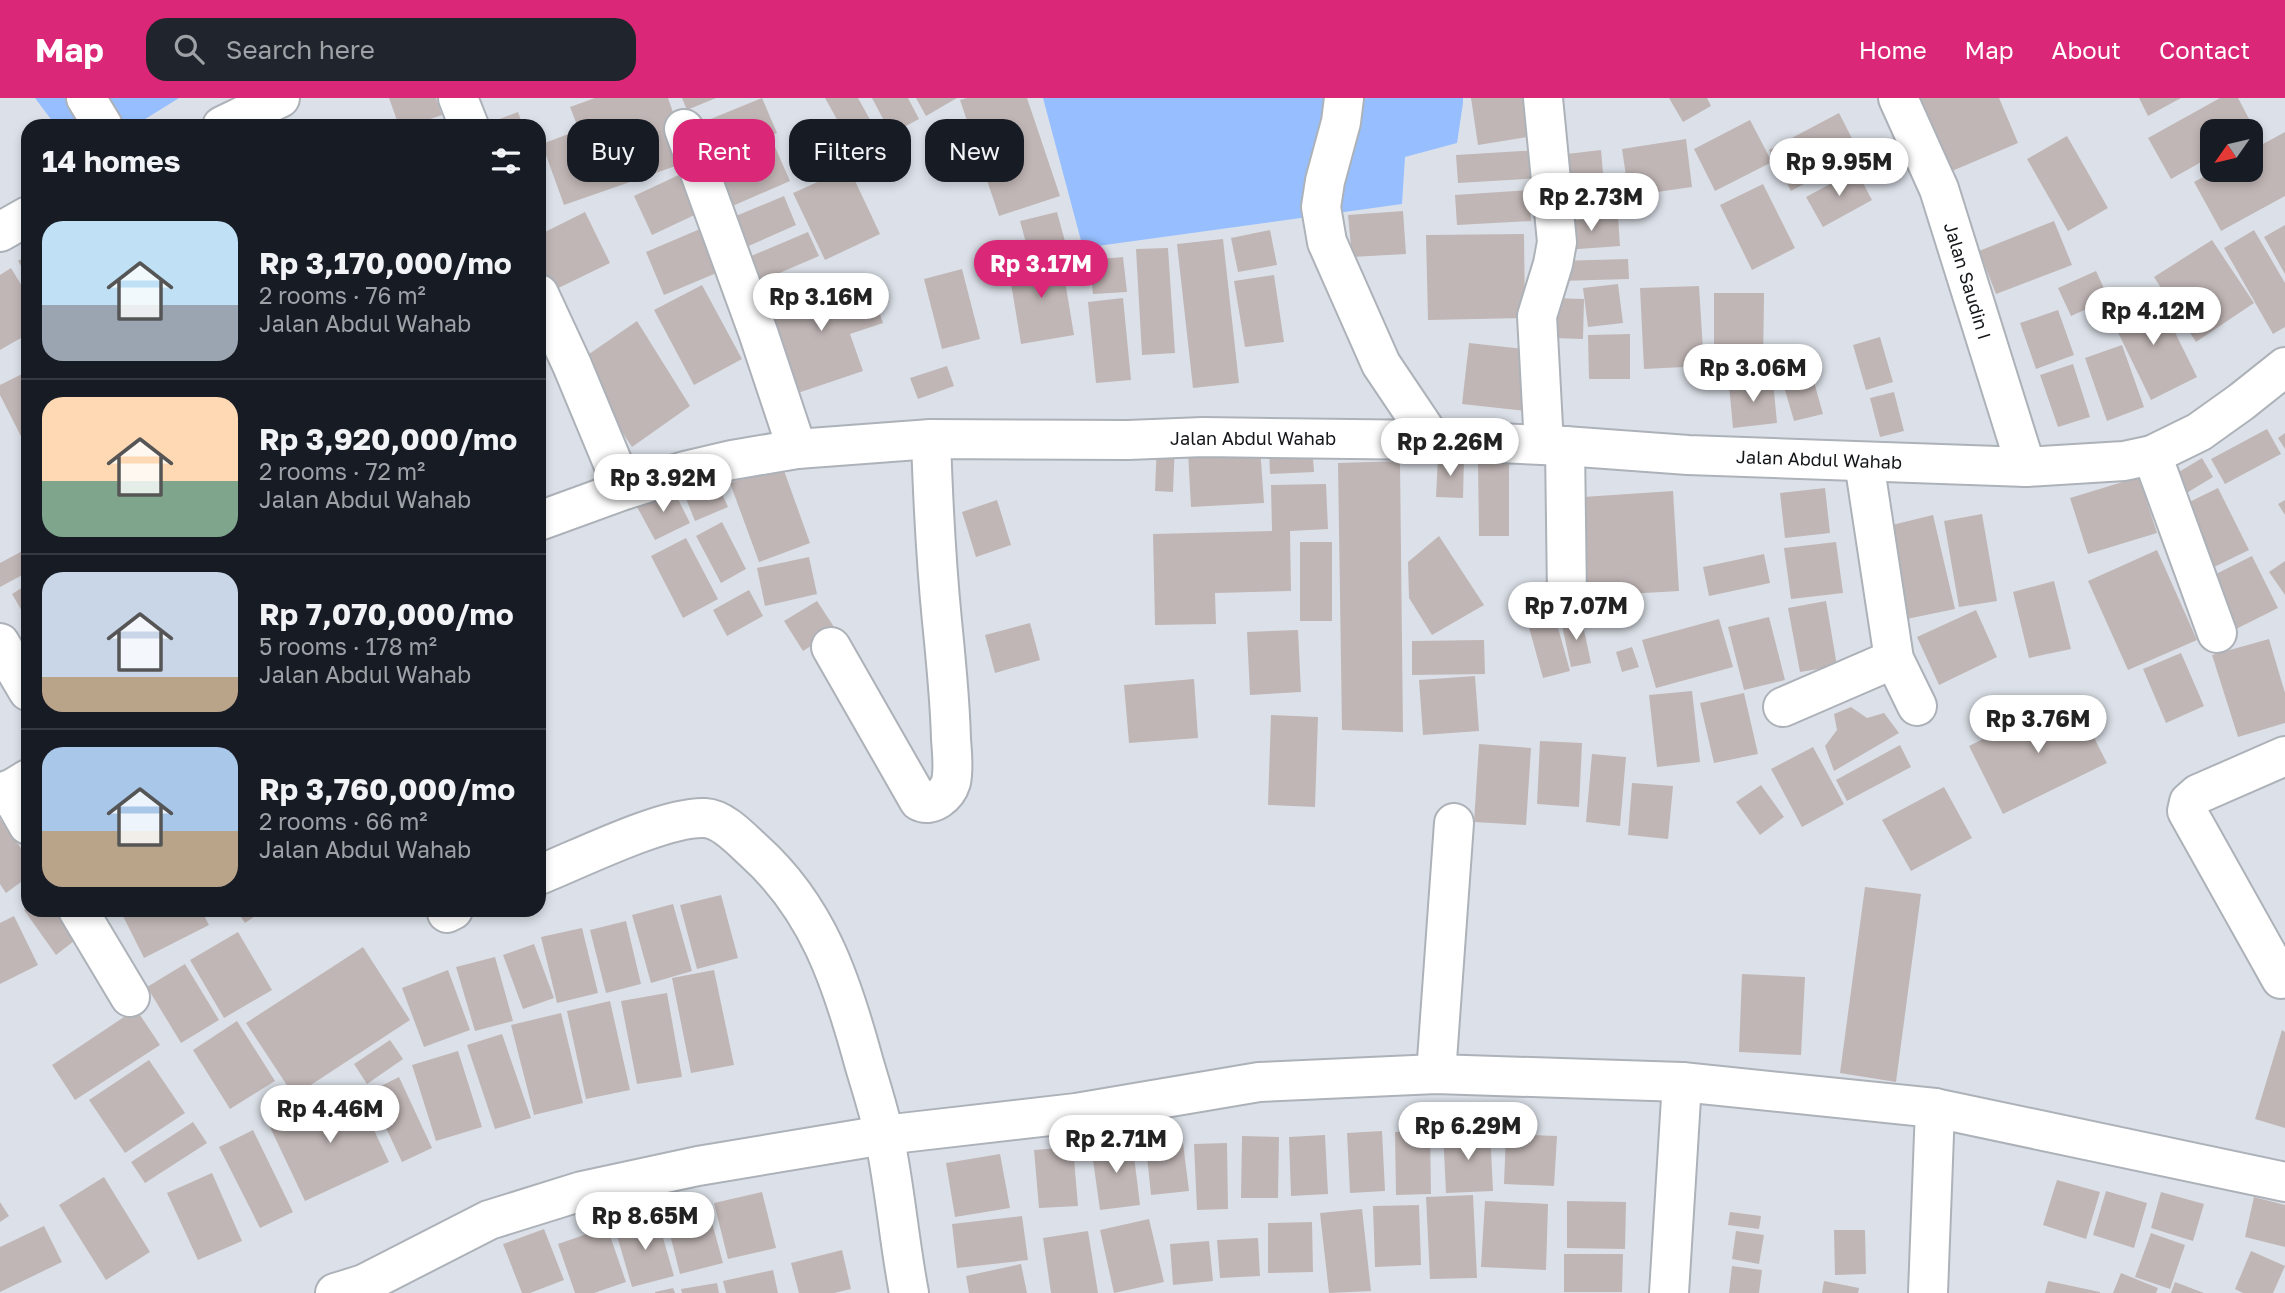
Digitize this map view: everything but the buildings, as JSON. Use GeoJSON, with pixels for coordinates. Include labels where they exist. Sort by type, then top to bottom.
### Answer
{"type":"FeatureCollection","features":[{"type":"Feature","properties":{"kind":"street"},"geometry":{"type":"LineString","coordinates":[[86,98],[99,119]]}},
{"type":"Feature","properties":{"kind":"street"},"geometry":{"type":"LineString","coordinates":[[458,98],[466,119]]}},
{"type":"Feature","properties":{"kind":"street"},"geometry":{"type":"LineString","coordinates":[[1344,98],[1321,207],[1327,242],[1381,364],[1432,440]]}},
{"type":"Feature","properties":{"kind":"street"},"geometry":{"type":"LineString","coordinates":[[1543,98],[1557,242],[1537,316],[1555,445],[1567,596]]}},
{"type":"Feature","properties":{"kind":"street","name":"Jalan Saudin I"},"geometry":{"type":"LineString","coordinates":[[1898,98],[1939,189],[2026,467]]}},
{"type":"Feature","properties":{"kind":"street"},"geometry":{"type":"LineString","coordinates":[[236,119],[275,99]]}},
{"type":"Feature","properties":{"kind":"street"},"geometry":{"type":"LineString","coordinates":[[703,182],[797,449]]}},
{"type":"Feature","properties":{"kind":"street"},"geometry":{"type":"LineString","coordinates":[[0,232],[21,220]]}},
{"type":"Feature","properties":{"kind":"street"},"geometry":{"type":"LineString","coordinates":[[546,309],[624,490]]}},
{"type":"Feature","properties":{"kind":"street","name":"Jalan Abdul Wahab"},"geometry":{"type":"LineString","coordinates":[[546,518],[624,490],[697,468],[797,449],[931,439],[1217,437],[1432,440],[1555,445],[1688,455],[2026,467],[2124,461],[2152,455],[2199,432],[2285,366]]}},
{"type":"Feature","properties":{"kind":"street"},"geometry":{"type":"LineString","coordinates":[[831,648],[919,801],[925,804],[940,798],[951,782],[952,768],[950,692],[934,547],[931,439]]}},
{"type":"Feature","properties":{"kind":"street"},"geometry":{"type":"LineString","coordinates":[[2152,455],[2217,633]]}},
{"type":"Feature","properties":{"kind":"street"},"geometry":{"type":"LineString","coordinates":[[1864,462],[1894,659],[1917,706]]}},
{"type":"Feature","properties":{"kind":"street"},"geometry":{"type":"LineString","coordinates":[[0,643],[21,679]]}},
{"type":"Feature","properties":{"kind":"street"},"geometry":{"type":"LineString","coordinates":[[1783,707],[1894,659]]}},
{"type":"Feature","properties":{"kind":"street"},"geometry":{"type":"LineString","coordinates":[[2281,979],[2187,811],[2189,802],[2198,794],[2285,756]]}},
{"type":"Feature","properties":{"kind":"street"},"geometry":{"type":"LineString","coordinates":[[12,789],[21,809]]}},
{"type":"Feature","properties":{"kind":"street"},"geometry":{"type":"LineString","coordinates":[[546,872],[647,831],[683,821],[707,818],[730,829],[785,883],[828,952],[846,997],[884,1136],[909,1293]]}},
{"type":"Feature","properties":{"kind":"street"},"geometry":{"type":"LineString","coordinates":[[1436,1074],[1454,823]]}},
{"type":"Feature","properties":{"kind":"street"},"geometry":{"type":"LineString","coordinates":[[82,917],[130,998]]}},
{"type":"Feature","properties":{"kind":"street"},"geometry":{"type":"LineString","coordinates":[[356,1290],[489,1220],[582,1191],[698,1166],[884,1136],[1076,1113],[1259,1082],[1436,1074],[1682,1082],[1935,1108],[2285,1182]]}},
{"type":"Feature","properties":{"kind":"street"},"geometry":{"type":"LineString","coordinates":[[1669,1293],[1682,1082]]}},
{"type":"Feature","properties":{"kind":"street"},"geometry":{"type":"LineString","coordinates":[[1928,1293],[1935,1108]]}},
{"type":"Feature","properties":{"kind":"shaded area"},"geometry":{"type":"Polygon","coordinates":[[[35,98],[179,98],[145,119],[51,119],[35,98]]]}},
{"type":"Feature","properties":{"kind":"shaded area"},"geometry":{"type":"Polygon","coordinates":[[[1043,98],[1463,98],[1463,103],[1457,143],[1405,157],[1402,204],[1083,248],[1043,98]]]}}]}
